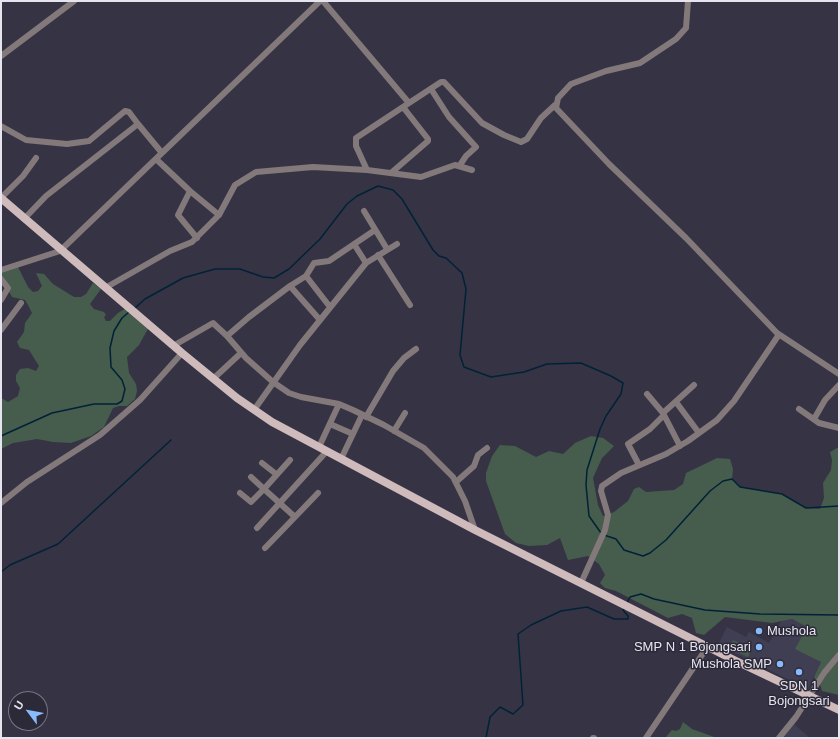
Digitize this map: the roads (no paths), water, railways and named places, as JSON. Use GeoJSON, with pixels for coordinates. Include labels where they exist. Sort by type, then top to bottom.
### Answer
{"type":"FeatureCollection","features":[{"type":"Feature","properties":{"kind":"main road"},"geometry":{"type":"LineString","coordinates":[[1,198],[60,251],[173,346],[254,410],[341,459],[475,530],[839,710]]}},
{"type":"Feature","properties":{"kind":"street"},"geometry":{"type":"LineString","coordinates":[[1,56],[74,1]]}},
{"type":"Feature","properties":{"kind":"street"},"geometry":{"type":"LineString","coordinates":[[1,270],[60,251],[321,1],[409,103]]}},
{"type":"Feature","properties":{"kind":"street"},"geometry":{"type":"LineString","coordinates":[[366,170],[356,146],[356,138],[441,82],[444,82],[482,123],[518,142],[527,140],[541,118],[555,105],[562,92],[571,84],[606,71],[640,63],[676,39],[686,28],[688,1]]}},
{"type":"Feature","properties":{"kind":"street"},"geometry":{"type":"LineString","coordinates":[[105,288],[197,238],[218,215],[235,185],[256,172],[313,167],[366,170],[421,177],[460,165],[466,156],[476,147],[449,117],[431,89]]}},
{"type":"Feature","properties":{"kind":"street"},"geometry":{"type":"LineString","coordinates":[[555,105],[609,164],[686,238],[778,333],[839,374]]}},
{"type":"Feature","properties":{"kind":"street"},"geometry":{"type":"LineString","coordinates":[[391,173],[428,140],[403,107]]}},
{"type":"Feature","properties":{"kind":"street"},"geometry":{"type":"LineString","coordinates":[[1,126],[26,140],[67,144],[89,141],[125,111],[129,112],[162,153]]}},
{"type":"Feature","properties":{"kind":"street"},"geometry":{"type":"LineString","coordinates":[[24,219],[46,196],[138,124]]}},
{"type":"Feature","properties":{"kind":"street"},"geometry":{"type":"LineString","coordinates":[[1,198],[23,176],[36,158]]}},
{"type":"Feature","properties":{"kind":"street"},"geometry":{"type":"LineString","coordinates":[[156,159],[218,215]]}},
{"type":"Feature","properties":{"kind":"street"},"geometry":{"type":"LineString","coordinates":[[460,165],[472,170]]}},
{"type":"Feature","properties":{"kind":"street"},"geometry":{"type":"LineString","coordinates":[[190,191],[178,215],[197,238]]}},
{"type":"Feature","properties":{"kind":"street"},"geometry":{"type":"LineString","coordinates":[[364,211],[387,249]]}},
{"type":"Feature","properties":{"kind":"street"},"geometry":{"type":"LineString","coordinates":[[227,336],[249,316],[306,276],[314,263],[328,262],[375,230]]}},
{"type":"Feature","properties":{"kind":"street"},"geometry":{"type":"LineString","coordinates":[[354,244],[366,263]]}},
{"type":"Feature","properties":{"kind":"street"},"geometry":{"type":"LineString","coordinates":[[254,410],[273,382],[320,320],[366,263],[397,244]]}},
{"type":"Feature","properties":{"kind":"street"},"geometry":{"type":"LineString","coordinates":[[378,255],[410,305]]}},
{"type":"Feature","properties":{"kind":"street"},"geometry":{"type":"LineString","coordinates":[[306,276],[330,307]]}},
{"type":"Feature","properties":{"kind":"street"},"geometry":{"type":"LineString","coordinates":[[1,279],[8,288],[1,300]]}},
{"type":"Feature","properties":{"kind":"street"},"geometry":{"type":"LineString","coordinates":[[290,286],[320,320]]}},
{"type":"Feature","properties":{"kind":"street"},"geometry":{"type":"LineString","coordinates":[[1,330],[21,303]]}},
{"type":"Feature","properties":{"kind":"street"},"geometry":{"type":"LineString","coordinates":[[173,346],[212,323],[273,382],[289,393],[301,397],[339,404],[394,431],[424,448],[456,482],[465,501],[475,530]]}},
{"type":"Feature","properties":{"kind":"street"},"geometry":{"type":"LineString","coordinates":[[581,583],[605,530],[608,515],[601,491],[602,486],[620,473],[680,446],[717,420],[727,410],[775,341],[778,333]]}},
{"type":"Feature","properties":{"kind":"street"},"geometry":{"type":"LineString","coordinates":[[341,459],[353,434],[394,371],[404,358],[416,349]]}},
{"type":"Feature","properties":{"kind":"street"},"geometry":{"type":"LineString","coordinates":[[213,379],[241,352]]}},
{"type":"Feature","properties":{"kind":"street"},"geometry":{"type":"LineString","coordinates":[[1,503],[27,482],[100,435],[140,400],[182,353]]}},
{"type":"Feature","properties":{"kind":"street"},"geometry":{"type":"LineString","coordinates":[[814,420],[825,400],[839,384]]}},
{"type":"Feature","properties":{"kind":"street"},"geometry":{"type":"LineString","coordinates":[[638,465],[628,444],[650,430],[663,414],[694,385]]}},
{"type":"Feature","properties":{"kind":"street"},"geometry":{"type":"LineString","coordinates":[[647,394],[663,414],[680,446]]}},
{"type":"Feature","properties":{"kind":"street"},"geometry":{"type":"LineString","coordinates":[[676,402],[699,433]]}},
{"type":"Feature","properties":{"kind":"street"},"geometry":{"type":"LineString","coordinates":[[319,447],[339,404]]}},
{"type":"Feature","properties":{"kind":"street"},"geometry":{"type":"LineString","coordinates":[[799,409],[824,425],[839,428]]}},
{"type":"Feature","properties":{"kind":"street"},"geometry":{"type":"LineString","coordinates":[[394,431],[405,413]]}},
{"type":"Feature","properties":{"kind":"street"},"geometry":{"type":"LineString","coordinates":[[330,424],[353,434]]}},
{"type":"Feature","properties":{"kind":"street"},"geometry":{"type":"LineString","coordinates":[[456,482],[474,466],[478,454],[487,448]]}},
{"type":"Feature","properties":{"kind":"street"},"geometry":{"type":"LineString","coordinates":[[257,528],[281,504],[327,451]]}},
{"type":"Feature","properties":{"kind":"street"},"geometry":{"type":"LineString","coordinates":[[240,493],[252,502],[290,460]]}},
{"type":"Feature","properties":{"kind":"street"},"geometry":{"type":"LineString","coordinates":[[262,463],[276,474]]}},
{"type":"Feature","properties":{"kind":"street"},"geometry":{"type":"LineString","coordinates":[[251,477],[295,517]]}},
{"type":"Feature","properties":{"kind":"street"},"geometry":{"type":"LineString","coordinates":[[266,548],[318,494]]}},
{"type":"Feature","properties":{"kind":"street"},"geometry":{"type":"LineString","coordinates":[[646,738],[708,646]]}},
{"type":"Feature","properties":{"kind":"street"},"geometry":{"type":"LineString","coordinates":[[779,738],[810,696],[824,673],[839,655]]}},
{"type":"Feature","properties":{"kind":"waterway"},"geometry":{"type":"LineString","coordinates":[[134,309],[145,299],[183,278],[215,269],[240,269],[263,277],[274,278],[289,269],[320,239],[347,204],[357,196],[378,186],[393,190],[402,199],[433,250],[439,256],[446,258],[462,273],[466,289],[460,355],[464,367],[491,377],[524,372],[547,364],[581,363],[623,383],[621,394],[606,416],[600,429],[587,470],[586,485],[589,516],[601,533]]}},
{"type":"Feature","properties":{"kind":"waterway"},"geometry":{"type":"LineString","coordinates":[[1,436],[52,413],[94,404],[117,404],[122,401],[125,389],[122,380],[111,367],[110,348],[114,331],[122,318],[129,312]]}},
{"type":"Feature","properties":{"kind":"waterway"},"geometry":{"type":"LineString","coordinates":[[1,572],[10,565],[58,544],[171,440]]}},
{"type":"Feature","properties":{"kind":"waterway"},"geometry":{"type":"LineString","coordinates":[[604,535],[616,539],[624,550],[643,556],[650,553],[666,540],[710,491],[723,481],[732,479],[740,487],[782,494],[806,508],[839,506]]}},
{"type":"Feature","properties":{"kind":"waterway"},"geometry":{"type":"LineString","coordinates":[[627,603],[630,597],[641,594],[654,599],[705,610],[760,614],[839,615]]}},
{"type":"Feature","properties":{"kind":"waterway"},"geometry":{"type":"LineString","coordinates":[[486,738],[490,717],[500,707],[513,714],[523,705],[518,634],[531,625],[561,611],[587,607],[614,619],[628,619],[628,616],[623,610],[624,609]]}},
{"type":"Feature","properties":{"kind":"place","name":"Mushola"},"geometry":{"type":"Point","coordinates":[759,631]}},
{"type":"Feature","properties":{"kind":"place","name":"SMP N 1 Bojongsari"},"geometry":{"type":"Point","coordinates":[759,647]}},
{"type":"Feature","properties":{"kind":"place","name":"Mushola SMP"},"geometry":{"type":"Point","coordinates":[780,664]}},
{"type":"Feature","properties":{"kind":"place","name":"SDN 1 Bojongsari"},"geometry":{"type":"Point","coordinates":[799,672]}}]}
